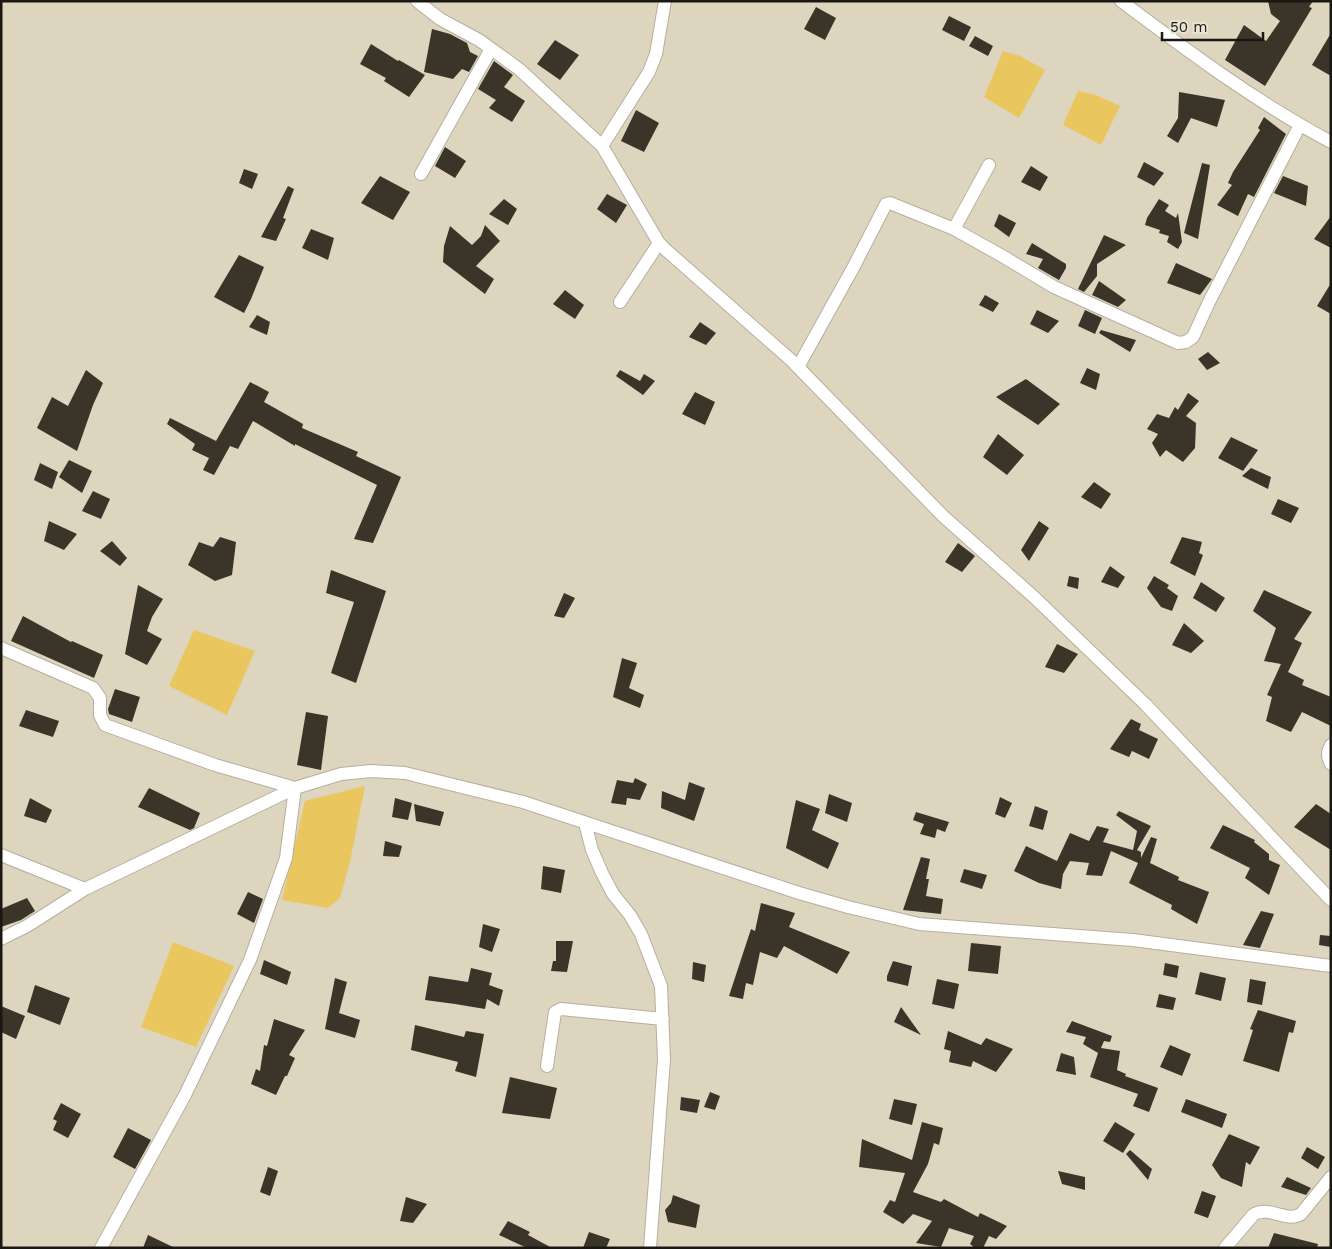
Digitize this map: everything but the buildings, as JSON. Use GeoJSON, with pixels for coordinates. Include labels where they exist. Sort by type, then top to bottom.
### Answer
{"type":"FeatureCollection","features":[{"type":"Feature","properties":{"kind":"street"},"geometry":{"type":"LineString","coordinates":[[417,1],[440,19],[479,40],[519,70],[602,146],[660,243],[798,367],[943,516],[1036,598],[1146,705],[1331,900]]}},
{"type":"Feature","properties":{"kind":"street"},"geometry":{"type":"LineString","coordinates":[[602,146],[650,72],[656,54],[665,1]]}},
{"type":"Feature","properties":{"kind":"street"},"geometry":{"type":"LineString","coordinates":[[1121,1],[1238,87],[1331,142]]}},
{"type":"Feature","properties":{"kind":"street"},"geometry":{"type":"LineString","coordinates":[[421,174],[491,49]]}},
{"type":"Feature","properties":{"kind":"street"},"geometry":{"type":"LineString","coordinates":[[798,367],[886,204],[890,203],[954,229],[996,252],[1054,288],[1178,342],[1186,342],[1193,337],[1300,125]]}},
{"type":"Feature","properties":{"kind":"street"},"geometry":{"type":"LineString","coordinates":[[954,229],[989,165]]}},
{"type":"Feature","properties":{"kind":"street"},"geometry":{"type":"LineString","coordinates":[[620,302],[660,243]]}},
{"type":"Feature","properties":{"kind":"street"},"geometry":{"type":"LineString","coordinates":[[1,648],[93,688],[100,698],[100,715],[105,726],[215,765],[295,788]]}},
{"type":"Feature","properties":{"kind":"street"},"geometry":{"type":"LineString","coordinates":[[1331,745],[1328,751],[1328,758],[1331,764]]}},
{"type":"Feature","properties":{"kind":"street"},"geometry":{"type":"LineString","coordinates":[[1,939],[85,890],[295,788],[341,774],[371,770],[405,773],[523,802],[799,893],[919,924],[1132,940],[1331,966]]}},
{"type":"Feature","properties":{"kind":"street"},"geometry":{"type":"LineString","coordinates":[[101,1248],[185,1095],[250,960],[286,858],[295,788]]}},
{"type":"Feature","properties":{"kind":"street"},"geometry":{"type":"LineString","coordinates":[[585,823],[592,850],[602,873],[613,894],[630,915],[641,934],[661,986],[664,1060],[650,1248]]}},
{"type":"Feature","properties":{"kind":"street"},"geometry":{"type":"LineString","coordinates":[[1,855],[85,890]]}},
{"type":"Feature","properties":{"kind":"street"},"geometry":{"type":"LineString","coordinates":[[547,1066],[555,1012],[561,1009],[663,1019]]}},
{"type":"Feature","properties":{"kind":"street"},"geometry":{"type":"LineString","coordinates":[[1225,1248],[1254,1214],[1268,1211],[1296,1217],[1301,1214],[1331,1177]]}},
{"type":"Feature","properties":{"kind":"shaded area"},"geometry":{"type":"Polygon","coordinates":[[[1,1],[1331,1],[1331,1248],[1,1248],[1,1]]]}},
{"type":"Feature","properties":{"kind":"shaded area"},"geometry":{"type":"Polygon","coordinates":[[[1003,51],[1020,56],[1045,70],[1019,118],[984,97],[1003,51]]]}},
{"type":"Feature","properties":{"kind":"shaded area"},"geometry":{"type":"Polygon","coordinates":[[[1078,91],[1096,95],[1120,106],[1101,145],[1063,125],[1078,91]]]}},
{"type":"Feature","properties":{"kind":"shaded area"},"geometry":{"type":"Polygon","coordinates":[[[194,630],[255,651],[227,715],[169,686],[194,630]]]}},
{"type":"Feature","properties":{"kind":"shaded area"},"geometry":{"type":"Polygon","coordinates":[[[365,786],[350,862],[340,898],[328,908],[282,900],[305,801],[365,786]]]}},
{"type":"Feature","properties":{"kind":"shaded area"},"geometry":{"type":"Polygon","coordinates":[[[173,942],[234,966],[196,1047],[141,1027],[173,942]]]}}]}
